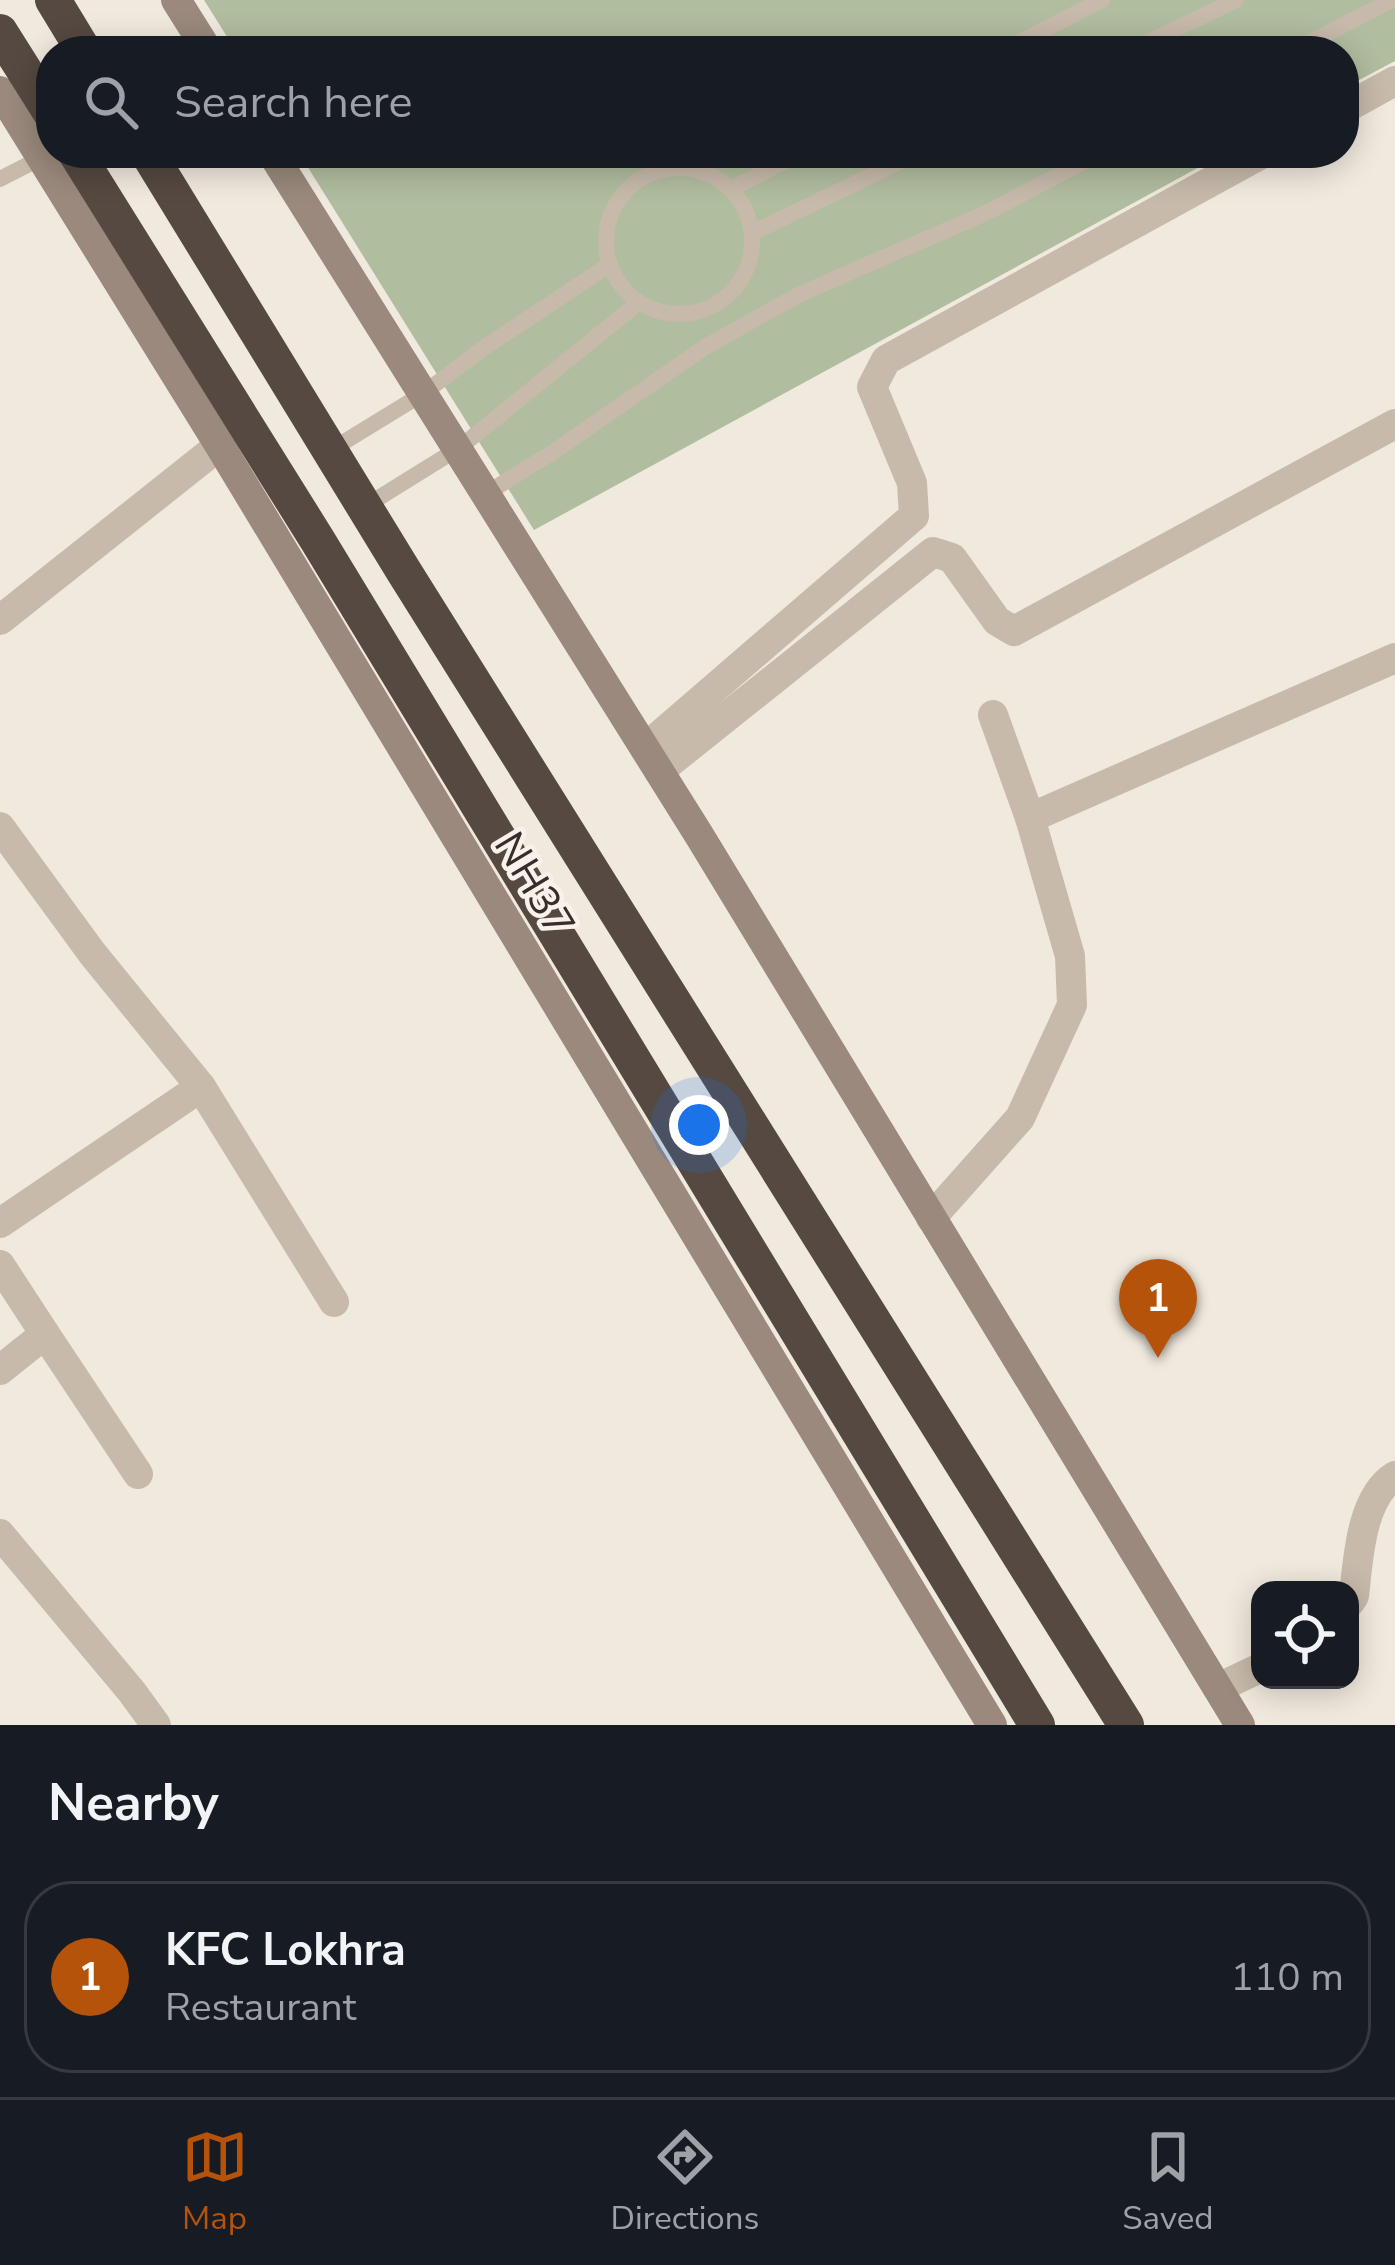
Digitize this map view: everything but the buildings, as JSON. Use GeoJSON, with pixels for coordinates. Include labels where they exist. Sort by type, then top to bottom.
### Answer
{"type":"FeatureCollection","features":[{"type":"Feature","properties":{"kind":"highway"},"geometry":{"type":"LineString","coordinates":[[53,0],[76,36]]}},
{"type":"Feature","properties":{"kind":"highway"},"geometry":{"type":"LineString","coordinates":[[0,32],[36,89]]}},
{"type":"Feature","properties":{"kind":"highway"},"geometry":{"type":"LineString","coordinates":[[68,168],[1037,1725]]}},
{"type":"Feature","properties":{"kind":"highway"},"geometry":{"type":"LineString","coordinates":[[157,168],[1126,1725]]}},
{"type":"Feature","properties":{"kind":"street"},"geometry":{"type":"LineString","coordinates":[[176,0],[199,36]]}},
{"type":"Feature","properties":{"kind":"street"},"geometry":{"type":"LineString","coordinates":[[1359,101],[1395,81]]}},
{"type":"Feature","properties":{"kind":"street"},"geometry":{"type":"LineString","coordinates":[[0,91],[36,129]]}},
{"type":"Feature","properties":{"kind":"street"},"geometry":{"type":"LineString","coordinates":[[282,168],[652,759],[1240,1725]]}},
{"type":"Feature","properties":{"kind":"street"},"geometry":{"type":"LineString","coordinates":[[1236,168],[886,361],[872,387],[912,482],[914,516],[933,552],[952,558],[997,621],[1014,631],[1395,424]]}},
{"type":"Feature","properties":{"kind":"street"},"geometry":{"type":"LineString","coordinates":[[0,620],[233,435]]}},
{"type":"Feature","properties":{"kind":"street","name":"NH37"},"geometry":{"type":"LineString","coordinates":[[233,435],[992,1725]]}},
{"type":"Feature","properties":{"kind":"street"},"geometry":{"type":"LineString","coordinates":[[652,759],[914,516]]}},
{"type":"Feature","properties":{"kind":"street"},"geometry":{"type":"LineString","coordinates":[[652,759],[933,552]]}},
{"type":"Feature","properties":{"kind":"street"},"geometry":{"type":"LineString","coordinates":[[1030,818],[1395,658]]}},
{"type":"Feature","properties":{"kind":"street"},"geometry":{"type":"LineString","coordinates":[[931,1218],[1020,1118],[1072,1005],[1070,956],[1030,818],[993,716]]}},
{"type":"Feature","properties":{"kind":"street"},"geometry":{"type":"LineString","coordinates":[[0,827],[92,952],[201,1087],[334,1303]]}},
{"type":"Feature","properties":{"kind":"street"},"geometry":{"type":"LineString","coordinates":[[0,1222],[201,1087]]}},
{"type":"Feature","properties":{"kind":"street"},"geometry":{"type":"LineString","coordinates":[[0,1265],[139,1474]]}},
{"type":"Feature","properties":{"kind":"street"},"geometry":{"type":"LineString","coordinates":[[0,1370],[45,1334]]}},
{"type":"Feature","properties":{"kind":"street"},"geometry":{"type":"LineString","coordinates":[[1356,1581],[1360,1539],[1381,1485],[1395,1476]]}},
{"type":"Feature","properties":{"kind":"street"},"geometry":{"type":"LineString","coordinates":[[0,1534],[156,1725]]}},
{"type":"Feature","properties":{"kind":"street"},"geometry":{"type":"LineString","coordinates":[[1218,1688],[1251,1672]]}},
{"type":"Feature","properties":{"kind":"lane"},"geometry":{"type":"LineString","coordinates":[[1031,36],[1102,0]]}},
{"type":"Feature","properties":{"kind":"lane"},"geometry":{"type":"LineString","coordinates":[[1161,36],[1236,0]]}},
{"type":"Feature","properties":{"kind":"lane"},"geometry":{"type":"LineString","coordinates":[[1322,36],[1392,0]]}},
{"type":"Feature","properties":{"kind":"lane"},"geometry":{"type":"LineString","coordinates":[[0,179],[36,165]]}},
{"type":"Feature","properties":{"kind":"lane"},"geometry":{"type":"LineString","coordinates":[[675,168],[640,178],[621,195],[609,216],[605,241],[609,266],[638,303],[660,313],[684,315],[707,310],[727,297],[743,279],[752,257],[746,209],[711,174],[690,168]]}},
{"type":"Feature","properties":{"kind":"lane"},"geometry":{"type":"LineString","coordinates":[[731,189],[772,168]]}},
{"type":"Feature","properties":{"kind":"lane"},"geometry":{"type":"LineString","coordinates":[[752,233],[887,168]]}},
{"type":"Feature","properties":{"kind":"lane"},"geometry":{"type":"LineString","coordinates":[[487,493],[705,347],[800,294],[988,212],[1072,168]]}},
{"type":"Feature","properties":{"kind":"lane"},"geometry":{"type":"LineString","coordinates":[[331,449],[424,393],[609,266]]}},
{"type":"Feature","properties":{"kind":"lane"},"geometry":{"type":"LineString","coordinates":[[364,507],[460,448],[638,303]]}},
{"type":"Feature","properties":{"kind":"green space"},"geometry":{"type":"Polygon","coordinates":[[[204,0],[1395,0],[1395,61],[1359,80],[1359,36],[227,36],[204,0]]]}},
{"type":"Feature","properties":{"kind":"green space"},"geometry":{"type":"Polygon","coordinates":[[[308,168],[1198,168],[534,530],[308,168]]]}},
{"type":"Feature","properties":{"kind":"place","name":"KFC Lokhra"},"geometry":{"type":"Point","coordinates":[1158,1358]}}]}
